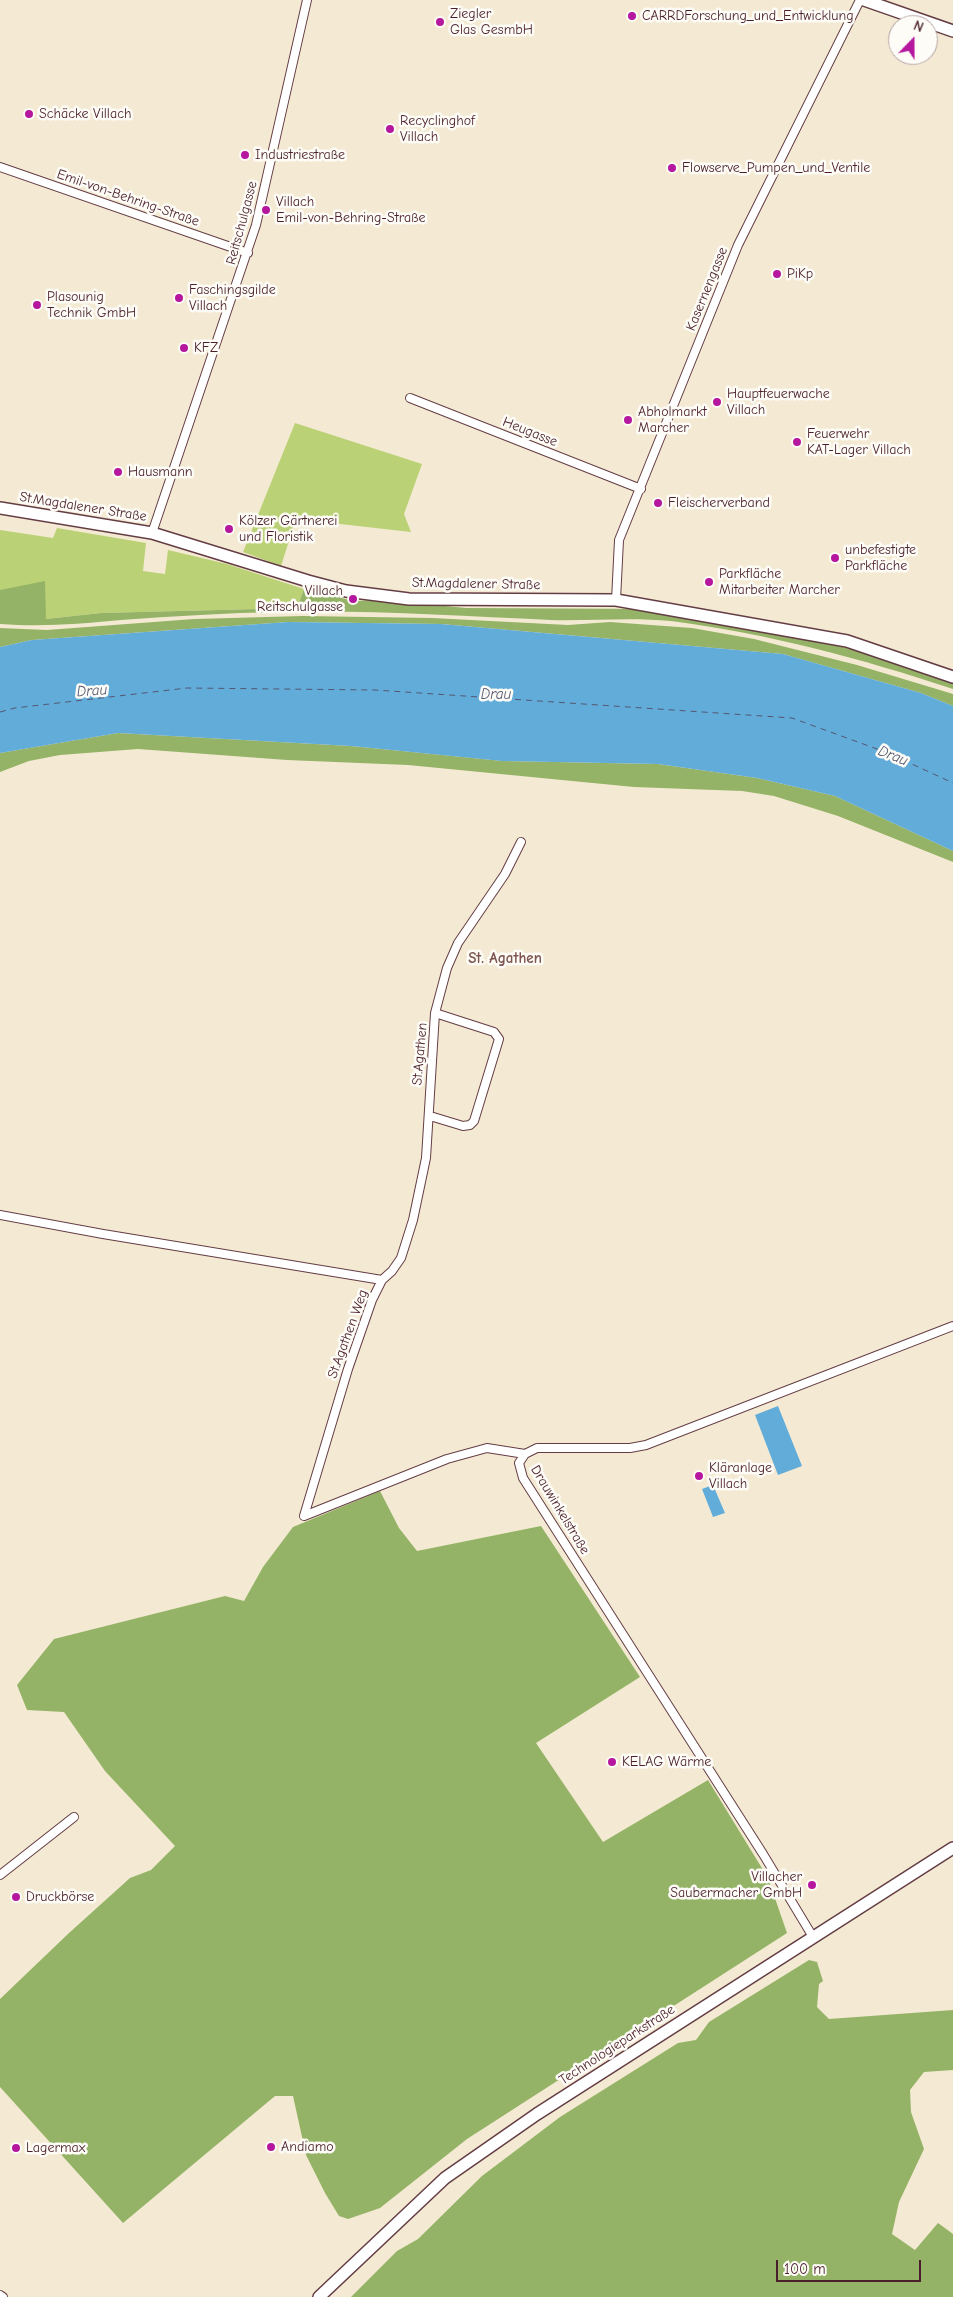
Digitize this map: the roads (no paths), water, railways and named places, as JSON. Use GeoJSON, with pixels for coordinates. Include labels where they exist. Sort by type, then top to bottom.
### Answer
{"type":"FeatureCollection","features":[{"type":"Feature","properties":{"kind":"street","name":"Reitschulgasse"},"geometry":{"type":"LineString","coordinates":[[152,533],[248,253],[260,209],[307,0]]}},
{"type":"Feature","properties":{"kind":"street","name":"Kasernengasse"},"geometry":{"type":"LineString","coordinates":[[616,600],[618,546],[738,245],[860,0]]}},
{"type":"Feature","properties":{"kind":"street"},"geometry":{"type":"LineString","coordinates":[[864,0],[953,31]]}},
{"type":"Feature","properties":{"kind":"street","name":"Emil-von-Behring-Straße"},"geometry":{"type":"LineString","coordinates":[[0,167],[248,253]]}},
{"type":"Feature","properties":{"kind":"street","name":"Heugasse"},"geometry":{"type":"LineString","coordinates":[[410,398],[640,489]]}},
{"type":"Feature","properties":{"kind":"street","name":"St.Magdalener Straße"},"geometry":{"type":"LineString","coordinates":[[0,508],[152,533],[308,582],[346,591],[409,599],[616,600],[847,640],[953,677]]}},
{"type":"Feature","properties":{"kind":"street","name":"St.Agathen"},"geometry":{"type":"LineString","coordinates":[[382,1280],[392,1271],[401,1258],[413,1220],[426,1158],[435,1013],[447,968],[458,943],[505,874],[521,842]]}},
{"type":"Feature","properties":{"kind":"street"},"geometry":{"type":"LineString","coordinates":[[430,1116],[463,1126],[470,1126],[474,1121],[499,1039],[494,1032],[435,1013]]}},
{"type":"Feature","properties":{"kind":"street","name":"St.Agathen Weg"},"geometry":{"type":"LineString","coordinates":[[0,1215],[382,1280],[372,1300],[348,1369],[304,1516],[447,1459],[487,1448],[525,1454]]}},
{"type":"Feature","properties":{"kind":"street","name":"Drauwinkelstraße"},"geometry":{"type":"LineString","coordinates":[[813,1936],[763,1854],[523,1478],[519,1464],[525,1454],[537,1448],[554,1446],[630,1448],[646,1445],[953,1326]]}},
{"type":"Feature","properties":{"kind":"street"},"geometry":{"type":"LineString","coordinates":[[0,1876],[74,1817]]}},
{"type":"Feature","properties":{"kind":"street","name":"Technologieparkstraße"},"geometry":{"type":"LineString","coordinates":[[320,2297],[444,2178],[537,2114],[953,1848]]}},
{"type":"Feature","properties":{"kind":"water","name":"Drau"},"geometry":{"type":"Polygon","coordinates":[[[288,622],[441,624],[783,654],[921,693],[953,706],[953,851],[835,796],[757,778],[658,764],[502,761],[351,746],[118,733],[0,753],[0,647],[32,640],[288,622]]]}},
{"type":"Feature","properties":{"kind":"water"},"geometry":{"type":"Polygon","coordinates":[[[778,1406],[802,1466],[778,1475],[755,1415],[778,1406]]]}},
{"type":"Feature","properties":{"kind":"water"},"geometry":{"type":"Polygon","coordinates":[[[713,1485],[725,1513],[713,1517],[702,1489],[713,1485]]]}},
{"type":"Feature","properties":{"kind":"place","name":"CARRDForschung_und_Entwicklung"},"geometry":{"type":"Point","coordinates":[632,16]}},
{"type":"Feature","properties":{"kind":"place","name":"Ziegler Glas GesmbH"},"geometry":{"type":"Point","coordinates":[440,22]}},
{"type":"Feature","properties":{"kind":"place","name":"Schäcke Villach"},"geometry":{"type":"Point","coordinates":[29,114]}},
{"type":"Feature","properties":{"kind":"place","name":"Recyclinghof Villach"},"geometry":{"type":"Point","coordinates":[390,129]}},
{"type":"Feature","properties":{"kind":"place","name":"Industriestraße"},"geometry":{"type":"Point","coordinates":[245,155]}},
{"type":"Feature","properties":{"kind":"place","name":"Flowserve_Pumpen_und_Ventile"},"geometry":{"type":"Point","coordinates":[672,168]}},
{"type":"Feature","properties":{"kind":"place","name":"Villach Emil-von-Behring-Straße"},"geometry":{"type":"Point","coordinates":[266,210]}},
{"type":"Feature","properties":{"kind":"place","name":"PiKp"},"geometry":{"type":"Point","coordinates":[777,274]}},
{"type":"Feature","properties":{"kind":"place","name":"Faschingsgilde Villach"},"geometry":{"type":"Point","coordinates":[179,298]}},
{"type":"Feature","properties":{"kind":"place","name":"Plasounig Technik GmbH"},"geometry":{"type":"Point","coordinates":[37,305]}},
{"type":"Feature","properties":{"kind":"place","name":"KFZ"},"geometry":{"type":"Point","coordinates":[184,348]}},
{"type":"Feature","properties":{"kind":"place","name":"Hauptfeuerwache Villach"},"geometry":{"type":"Point","coordinates":[717,402]}},
{"type":"Feature","properties":{"kind":"place","name":"Abholmarkt Marcher"},"geometry":{"type":"Point","coordinates":[628,420]}},
{"type":"Feature","properties":{"kind":"place","name":"Feuerwehr KAT-Lager Villach"},"geometry":{"type":"Point","coordinates":[797,442]}},
{"type":"Feature","properties":{"kind":"place","name":"Hausmann"},"geometry":{"type":"Point","coordinates":[118,472]}},
{"type":"Feature","properties":{"kind":"place","name":"Fleischerverband"},"geometry":{"type":"Point","coordinates":[658,503]}},
{"type":"Feature","properties":{"kind":"place","name":"Kölzer Gärtnerei und Floristik"},"geometry":{"type":"Point","coordinates":[229,529]}},
{"type":"Feature","properties":{"kind":"place","name":"unbefestigte Parkfläche"},"geometry":{"type":"Point","coordinates":[835,558]}},
{"type":"Feature","properties":{"kind":"place","name":"Parkfläche Mitarbeiter Marcher"},"geometry":{"type":"Point","coordinates":[709,582]}},
{"type":"Feature","properties":{"kind":"place","name":"Villach Reitschulgasse"},"geometry":{"type":"Point","coordinates":[353,599]}},
{"type":"Feature","properties":{"kind":"place","name":"Kläranlage Villach"},"geometry":{"type":"Point","coordinates":[699,1476]}},
{"type":"Feature","properties":{"kind":"place","name":"KELAG Wärme"},"geometry":{"type":"Point","coordinates":[612,1762]}},
{"type":"Feature","properties":{"kind":"place","name":"Villacher Saubermacher GmbH"},"geometry":{"type":"Point","coordinates":[812,1885]}},
{"type":"Feature","properties":{"kind":"place","name":"Druckbörse"},"geometry":{"type":"Point","coordinates":[16,1897]}},
{"type":"Feature","properties":{"kind":"place","name":"Andiamo"},"geometry":{"type":"Point","coordinates":[271,2147]}},
{"type":"Feature","properties":{"kind":"place","name":"Lagermax"},"geometry":{"type":"Point","coordinates":[16,2148]}},
{"type":"Feature","properties":{"kind":"district","name":"St. Agathen"},"geometry":{"type":"Point","coordinates":[505,959]}}]}
